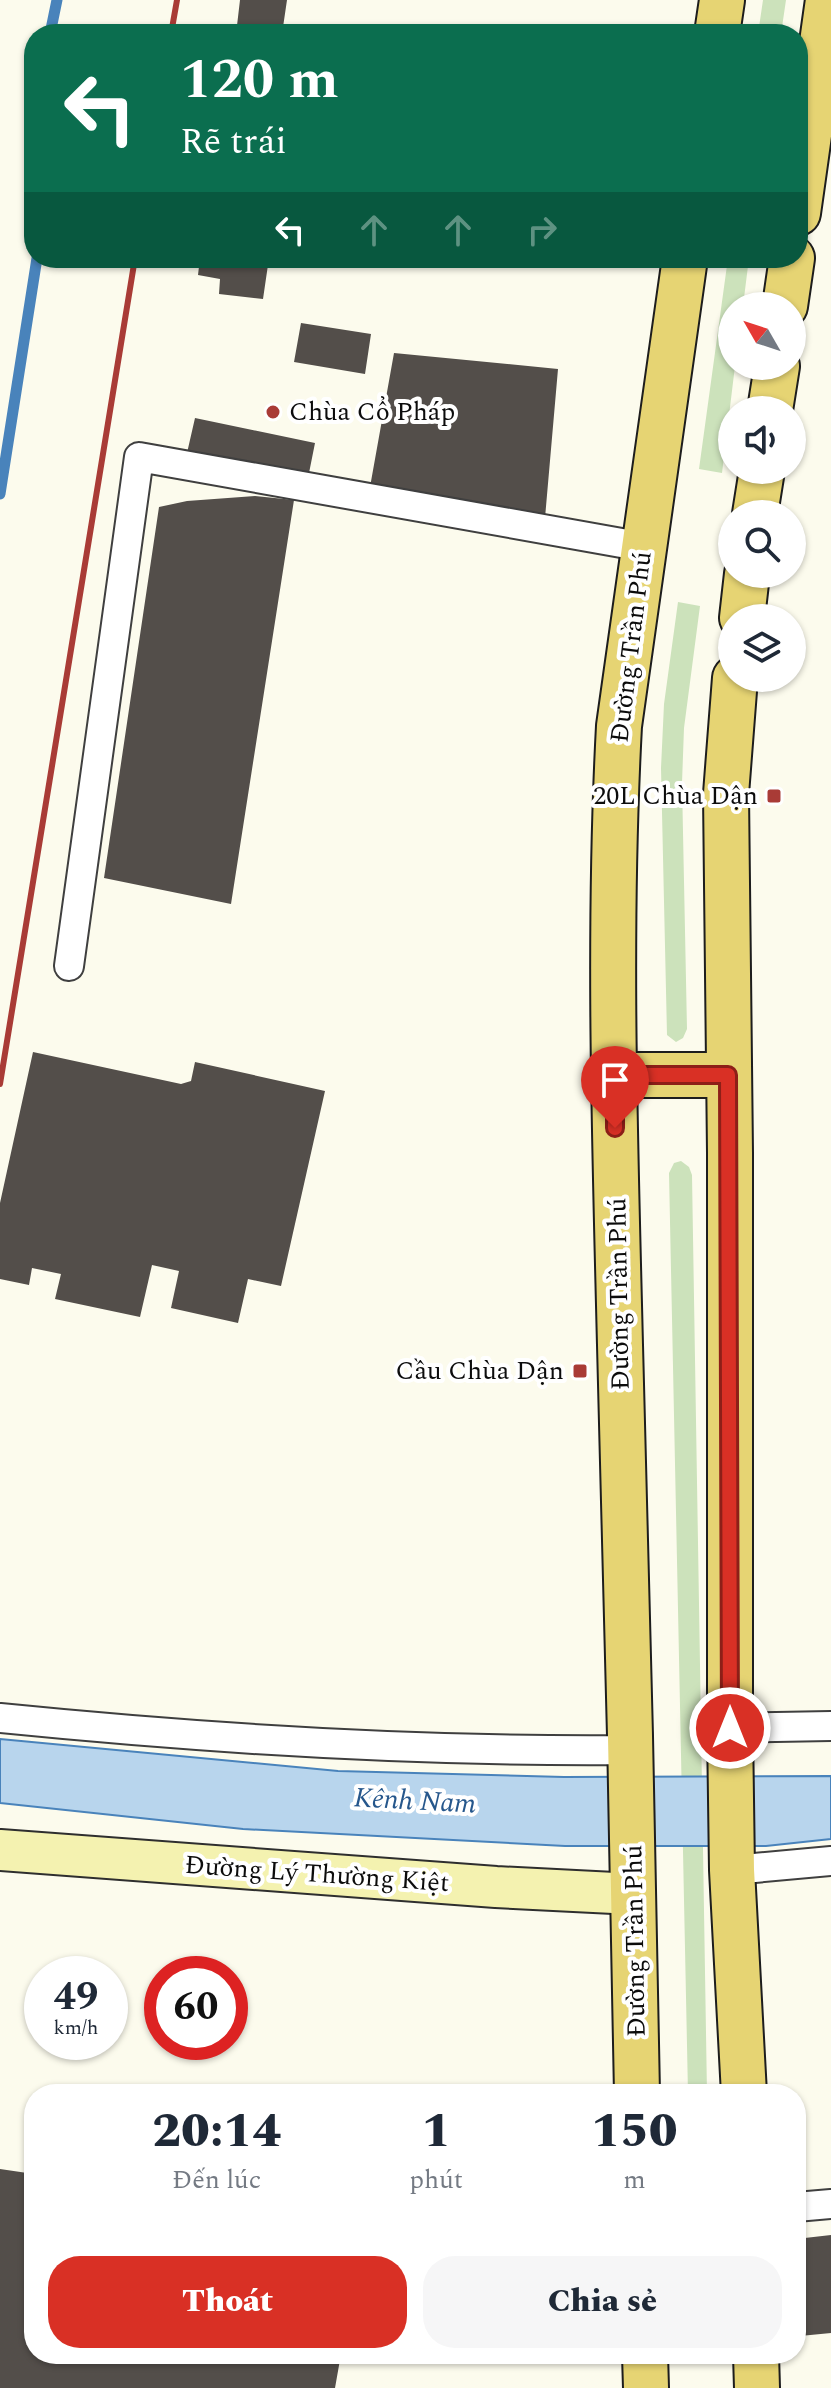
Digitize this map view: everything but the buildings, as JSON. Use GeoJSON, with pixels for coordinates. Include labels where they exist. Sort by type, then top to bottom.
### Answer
{"type":"FeatureCollection","features":[{"type":"Feature","properties":{"kind":"main road"},"geometry":{"type":"LineString","coordinates":[[718,24],[722,0]]}},
{"type":"Feature","properties":{"kind":"main road"},"geometry":{"type":"LineString","coordinates":[[808,142],[828,0]]}},
{"type":"Feature","properties":{"kind":"main road","name":"Đường Trần Phú"},"geometry":{"type":"LineString","coordinates":[[637,2084],[615,1075],[613,915],[617,758],[684,268]]}},
{"type":"Feature","properties":{"kind":"main road"},"geometry":{"type":"LineString","coordinates":[[787,292],[791,268]]}},
{"type":"Feature","properties":{"kind":"main road"},"geometry":{"type":"LineString","coordinates":[[734,692],[726,794],[730,1740],[732,1860],[743,2084]]}},
{"type":"Feature","properties":{"kind":"main road"},"geometry":{"type":"LineString","coordinates":[[615,1075],[728,1075]]}},
{"type":"Feature","properties":{"kind":"main road","name":"Đường Lý Thường Kiệt"},"geometry":{"type":"LineString","coordinates":[[0,1850],[496,1887],[634,1875]]}},
{"type":"Feature","properties":{"kind":"main road"},"geometry":{"type":"LineString","coordinates":[[645,2364],[646,2388]]}},
{"type":"Feature","properties":{"kind":"main road"},"geometry":{"type":"LineString","coordinates":[[756,2364],[757,2388]]}},
{"type":"Feature","properties":{"kind":"street"},"geometry":{"type":"LineString","coordinates":[[69,966],[139,457],[644,547]]}},
{"type":"Feature","properties":{"kind":"street"},"geometry":{"type":"LineString","coordinates":[[0,1718],[181,1737],[632,1755]]}},
{"type":"Feature","properties":{"kind":"street"},"geometry":{"type":"LineString","coordinates":[[730,1740],[831,1726]]}},
{"type":"Feature","properties":{"kind":"street"},"geometry":{"type":"LineString","coordinates":[[732,1860],[831,1861]]}},
{"type":"Feature","properties":{"kind":"street"},"geometry":{"type":"LineString","coordinates":[[806,2206],[831,2204]]}},
{"type":"Feature","properties":{"kind":"green space"},"geometry":{"type":"Polygon","coordinates":[[[763,0],[786,0],[782,24],[759,24],[763,0]]]}},
{"type":"Feature","properties":{"kind":"green space"},"geometry":{"type":"Polygon","coordinates":[[[727,268],[748,268],[745,292],[723,292],[727,268]]]}},
{"type":"Feature","properties":{"kind":"green space"},"geometry":{"type":"Polygon","coordinates":[[[718,331],[718,380],[733,380],[731,396],[718,396],[718,472],[699,469],[718,331]]]}},
{"type":"Feature","properties":{"kind":"green space"},"geometry":{"type":"Polygon","coordinates":[[[678,602],[700,606],[684,728],[682,783],[687,1029],[683,1038],[676,1042],[667,1035],[661,768],[664,704],[678,602]]]}},
{"type":"Feature","properties":{"kind":"green space"},"geometry":{"type":"Polygon","coordinates":[[[681,1161],[689,1167],[692,1175],[707,2084],[688,2084],[669,1173],[674,1163],[681,1161]]]}},
{"type":"Feature","properties":{"kind":"water","name":"Kênh Nam"},"geometry":{"type":"Polygon","coordinates":[[[0,1739],[338,1771],[564,1777],[831,1776],[831,1839],[766,1846],[565,1846],[243,1829],[0,1803],[0,1739]]]}},
{"type":"Feature","properties":{"kind":"waterway"},"geometry":{"type":"LineString","coordinates":[[52,24],[57,0]]}},
{"type":"Feature","properties":{"kind":"waterway"},"geometry":{"type":"LineString","coordinates":[[0,494],[35,268]]}},
{"type":"Feature","properties":{"kind":"railway"},"geometry":{"type":"LineString","coordinates":[[173,24],[177,0]]}},
{"type":"Feature","properties":{"kind":"railway"},"geometry":{"type":"LineString","coordinates":[[0,1084],[133,268]]}},
{"type":"Feature","properties":{"kind":"place","name":"Chùa Cổ Pháp"},"geometry":{"type":"Point","coordinates":[273,412]}},
{"type":"Feature","properties":{"kind":"place","name":"20L Chùa Dận"},"geometry":{"type":"Point","coordinates":[774,796]}},
{"type":"Feature","properties":{"kind":"place","name":"Cầu Chùa Dận"},"geometry":{"type":"Point","coordinates":[580,1371]}},
{"type":"Feature","properties":{"kind":"route"},"geometry":{"type":"LineString","coordinates":[[615,1128],[615,1075],[728,1075],[730,1728]]}}]}
